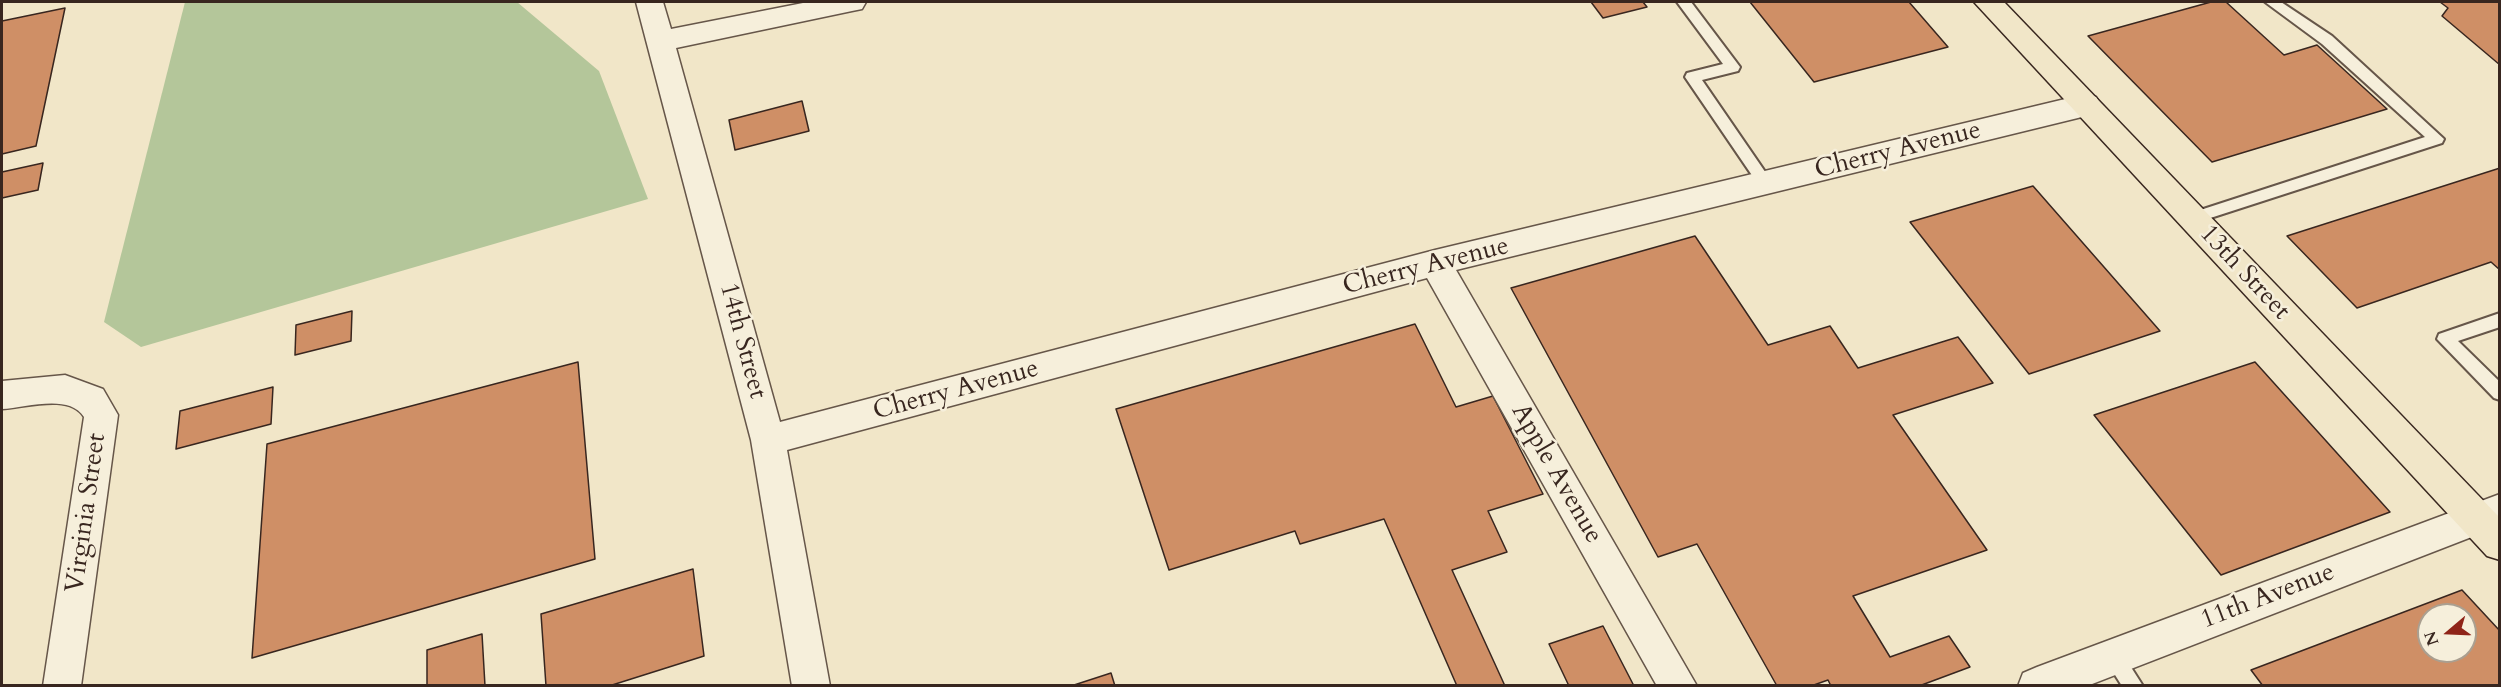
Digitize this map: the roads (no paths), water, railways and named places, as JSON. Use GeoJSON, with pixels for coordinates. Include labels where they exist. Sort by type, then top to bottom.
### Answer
{"type":"FeatureCollection","features":[{"type":"Feature","properties":{"kind":"main road","name":"13th Street"},"geometry":{"type":"LineString","coordinates":[[1996,3],[2086,105],[2193,218],[2491,524]]}},
{"type":"Feature","properties":{"kind":"street","name":"14th Street"},"geometry":{"type":"LineString","coordinates":[[650,2],[768,440],[811,686]]}},
{"type":"Feature","properties":{"kind":"street"},"geometry":{"type":"LineString","coordinates":[[661,40],[852,2]]}},
{"type":"Feature","properties":{"kind":"street","name":"Cherry Avenue"},"geometry":{"type":"LineString","coordinates":[[768,440],[1435,263],[2086,105]]}},
{"type":"Feature","properties":{"kind":"street","name":"Apple Avenue"},"geometry":{"type":"LineString","coordinates":[[1435,263],[1678,686]]}},
{"type":"Feature","properties":{"kind":"street","name":"Virginia Street"},"geometry":{"type":"LineString","coordinates":[[2,395],[65,389],[91,399],[101,415],[98,457],[62,686]]}},
{"type":"Feature","properties":{"kind":"street","name":"11th Avenue"},"geometry":{"type":"LineString","coordinates":[[2037,686],[2113,656],[2491,524]]}},
{"type":"Feature","properties":{"kind":"lane"},"geometry":{"type":"LineString","coordinates":[[1684,2],[1733,67],[1692,77],[1765,183]]}},
{"type":"Feature","properties":{"kind":"lane"},"geometry":{"type":"LineString","coordinates":[[2193,218],[2437,139],[2326,40],[2272,2]]}},
{"type":"Feature","properties":{"kind":"lane"},"geometry":{"type":"LineString","coordinates":[[2499,320],[2445,339],[2499,393]]}},
{"type":"Feature","properties":{"kind":"lane"},"geometry":{"type":"LineString","coordinates":[[2113,656],[2134,686]]}}]}
